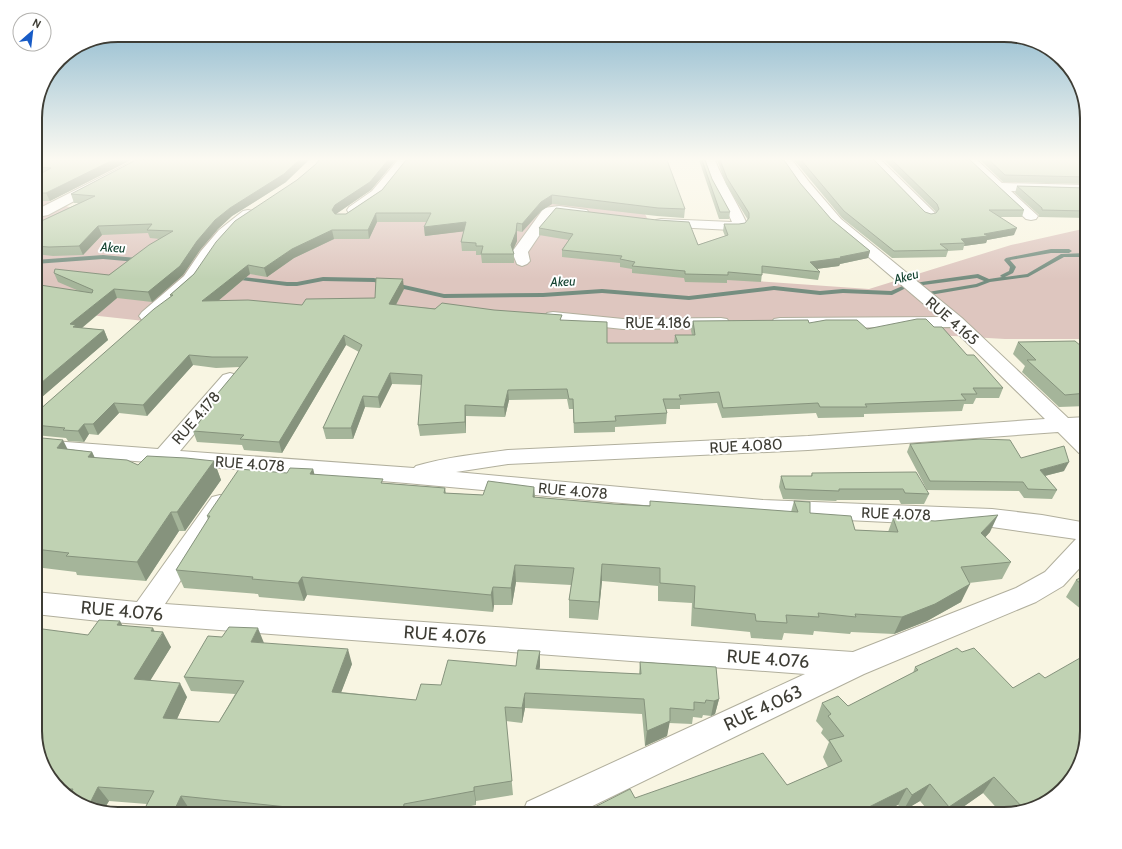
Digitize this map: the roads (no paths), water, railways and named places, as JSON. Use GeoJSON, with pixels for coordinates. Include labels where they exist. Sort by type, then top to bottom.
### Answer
{"type":"FeatureCollection","features":[{"type":"Feature","properties":{"kind":"street"},"geometry":{"type":"LineString","coordinates":[[43,212],[67,200]]}},
{"type":"Feature","properties":{"kind":"street"},"geometry":{"type":"LineString","coordinates":[[342,218],[369,200]]}},
{"type":"Feature","properties":{"kind":"street"},"geometry":{"type":"LineString","coordinates":[[649,222],[738,226],[740,224],[729,200]]}},
{"type":"Feature","properties":{"kind":"street","name":"RUE 4.165"},"geometry":{"type":"LineString","coordinates":[[817,200],[836,222],[908,284],[956,322],[1080,441]]}},
{"type":"Feature","properties":{"kind":"street"},"geometry":{"type":"LineString","coordinates":[[914,200],[929,214]]}},
{"type":"Feature","properties":{"kind":"street"},"geometry":{"type":"LineString","coordinates":[[1012,200],[1031,216]]}},
{"type":"Feature","properties":{"kind":"street"},"geometry":{"type":"LineString","coordinates":[[134,329],[190,279],[206,254],[224,233],[238,220],[258,208]]}},
{"type":"Feature","properties":{"kind":"street"},"geometry":{"type":"LineString","coordinates":[[522,261],[520,252],[549,211],[559,210],[595,215]]}},
{"type":"Feature","properties":{"kind":"street","name":"RUE 4.186"},"geometry":{"type":"LineString","coordinates":[[553,317],[623,324],[737,323]]}},
{"type":"Feature","properties":{"kind":"street"},"geometry":{"type":"LineString","coordinates":[[760,323],[956,322]]}},
{"type":"Feature","properties":{"kind":"street","name":"RUE 4.178"},"geometry":{"type":"LineString","coordinates":[[163,457],[230,379]]}},
{"type":"Feature","properties":{"kind":"street","name":"RUE 4.080"},"geometry":{"type":"LineString","coordinates":[[406,475],[437,467],[508,457],[808,443],[1080,423]]}},
{"type":"Feature","properties":{"kind":"street","name":"RUE 4.078"},"geometry":{"type":"LineString","coordinates":[[42,448],[406,475],[763,508],[992,518],[1042,524],[1080,531]]}},
{"type":"Feature","properties":{"kind":"street"},"geometry":{"type":"LineString","coordinates":[[144,613],[247,463]]}},
{"type":"Feature","properties":{"kind":"street","name":"RUE 4.063"},"geometry":{"type":"LineString","coordinates":[[554,807],[854,665],[1026,595],[1054,579],[1080,551]]}},
{"type":"Feature","properties":{"kind":"street","name":"RUE 4.076"},"geometry":{"type":"LineString","coordinates":[[42,604],[144,613],[854,665]]}},
{"type":"Feature","properties":{"kind":"waterway"},"geometry":{"type":"LineString","coordinates":[[1003,276],[1011,272],[1013,267],[1007,260],[1008,259],[1051,251],[1069,251]]}},
{"type":"Feature","properties":{"kind":"waterway","name":"Akeu"},"geometry":{"type":"LineString","coordinates":[[989,281],[1028,275],[1063,255],[1080,255]]}},
{"type":"Feature","properties":{"kind":"waterway","name":"Akeu"},"geometry":{"type":"LineString","coordinates":[[42,261],[103,257],[137,260]]}},
{"type":"Feature","properties":{"kind":"waterway","name":"Akeu"},"geometry":{"type":"LineString","coordinates":[[395,285],[444,296],[543,295],[602,291],[689,298],[774,288],[820,293],[843,291],[892,293],[907,286],[978,276],[989,281]]}},
{"type":"Feature","properties":{"kind":"waterway","name":"Akeu"},"geometry":{"type":"LineString","coordinates":[[235,278],[287,284],[297,284],[323,279],[374,280],[385,283]]}},
{"type":"Feature","properties":{"kind":"waterway"},"geometry":{"type":"LineString","coordinates":[[930,293],[977,285],[989,281]]}}]}
